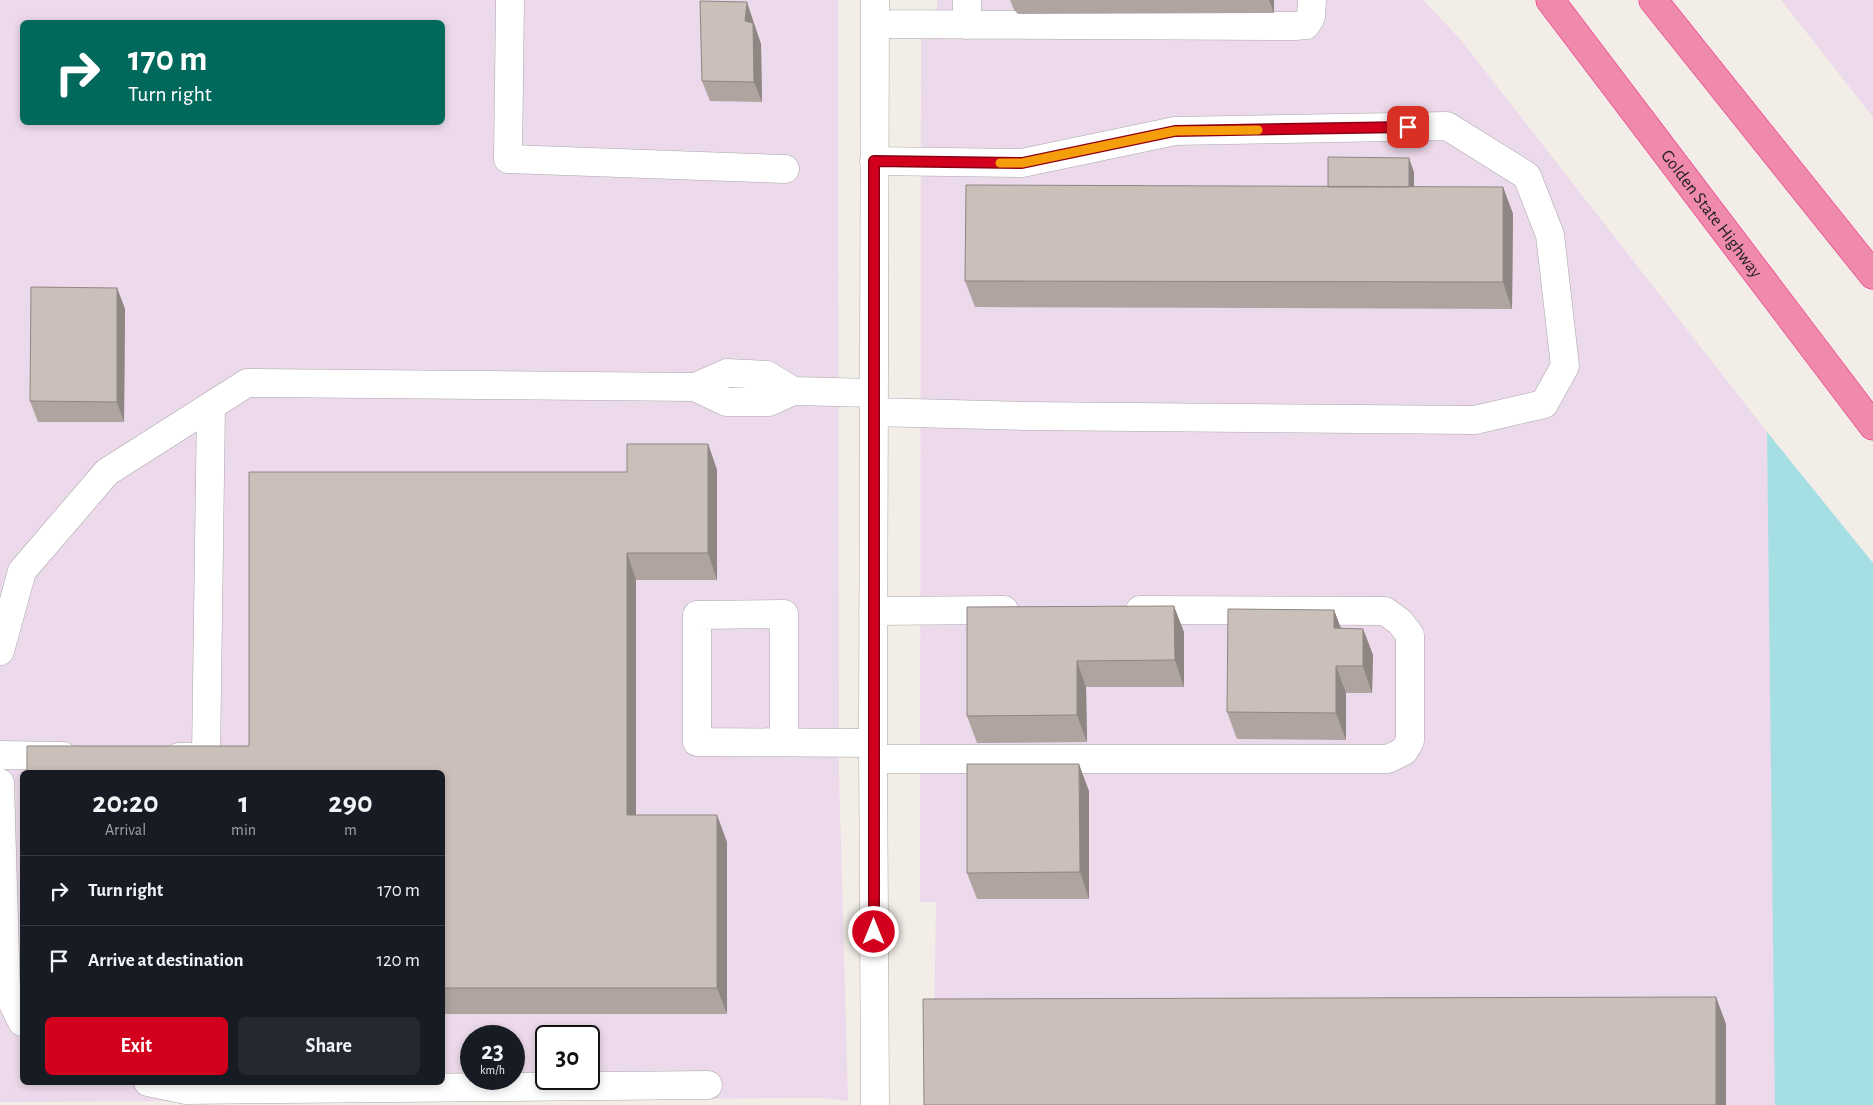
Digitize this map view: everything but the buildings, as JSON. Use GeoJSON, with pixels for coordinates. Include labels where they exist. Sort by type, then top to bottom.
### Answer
{"type":"FeatureCollection","features":[{"type":"Feature","properties":{"kind":"highway","name":"Golden State Highway"},"geometry":{"type":"LineString","coordinates":[[1550,0],[1873,426]]}},
{"type":"Feature","properties":{"kind":"highway"},"geometry":{"type":"LineString","coordinates":[[1653,0],[1873,275]]}},
{"type":"Feature","properties":{"kind":"street"},"geometry":{"type":"LineString","coordinates":[[510,0],[508,160],[785,169]]}},
{"type":"Feature","properties":{"kind":"street"},"geometry":{"type":"LineString","coordinates":[[875,1105],[873,611],[875,12],[967,12],[1296,26],[1306,25],[1311,17],[1312,0]]}},
{"type":"Feature","properties":{"kind":"street"},"geometry":{"type":"LineString","coordinates":[[0,651],[22,571],[107,472],[247,382],[695,388],[727,373],[767,375],[794,391],[874,402],[1476,420],[1544,404],[1566,366],[1550,235],[1527,176],[1447,126],[1175,131],[1022,163],[874,161]]}},
{"type":"Feature","properties":{"kind":"street"},"geometry":{"type":"LineString","coordinates":[[157,757],[206,757],[211,406]]}},
{"type":"Feature","properties":{"kind":"street"},"geometry":{"type":"LineString","coordinates":[[873,611],[1027,610]]}},
{"type":"Feature","properties":{"kind":"street"},"geometry":{"type":"LineString","coordinates":[[784,742],[784,614],[697,615],[697,742],[784,742],[873,751],[1388,759],[1404,752],[1410,741],[1410,635],[1400,622],[1385,611],[1116,610]]}},
{"type":"Feature","properties":{"kind":"street"},"geometry":{"type":"LineString","coordinates":[[0,755],[88,756]]}},
{"type":"Feature","properties":{"kind":"street"},"geometry":{"type":"LineString","coordinates":[[0,783],[6,989],[20,1018]]}},
{"type":"Feature","properties":{"kind":"street"},"geometry":{"type":"LineString","coordinates":[[162,1085],[186,1090],[708,1085]]}},
{"type":"Feature","properties":{"kind":"shaded area"},"geometry":{"type":"Polygon","coordinates":[[[0,0],[838,0],[839,774],[848,1101],[823,1098],[0,1102],[0,0]]]}},
{"type":"Feature","properties":{"kind":"shaded area"},"geometry":{"type":"Polygon","coordinates":[[[937,0],[1423,0],[1460,39],[1767,432],[1775,762],[1776,1105],[933,1105],[936,902],[920,902],[921,39],[937,39],[937,0]]]}},
{"type":"Feature","properties":{"kind":"shaded area"},"geometry":{"type":"Polygon","coordinates":[[[1781,0],[1873,0],[1873,117],[1781,0]]]}},
{"type":"Feature","properties":{"kind":"water"},"geometry":{"type":"Polygon","coordinates":[[[1767,432],[1873,563],[1873,1105],[1775,1105],[1767,432]]]}},
{"type":"Feature","properties":{"kind":"slow traffic"},"geometry":{"type":"LineString","coordinates":[[1000,163],[1022,163],[1175,131],[1258,130]]}},
{"type":"Feature","properties":{"kind":"route"},"geometry":{"type":"LineString","coordinates":[[874,932],[874,161],[1022,163],[1175,131],[1408,127]]}}]}
